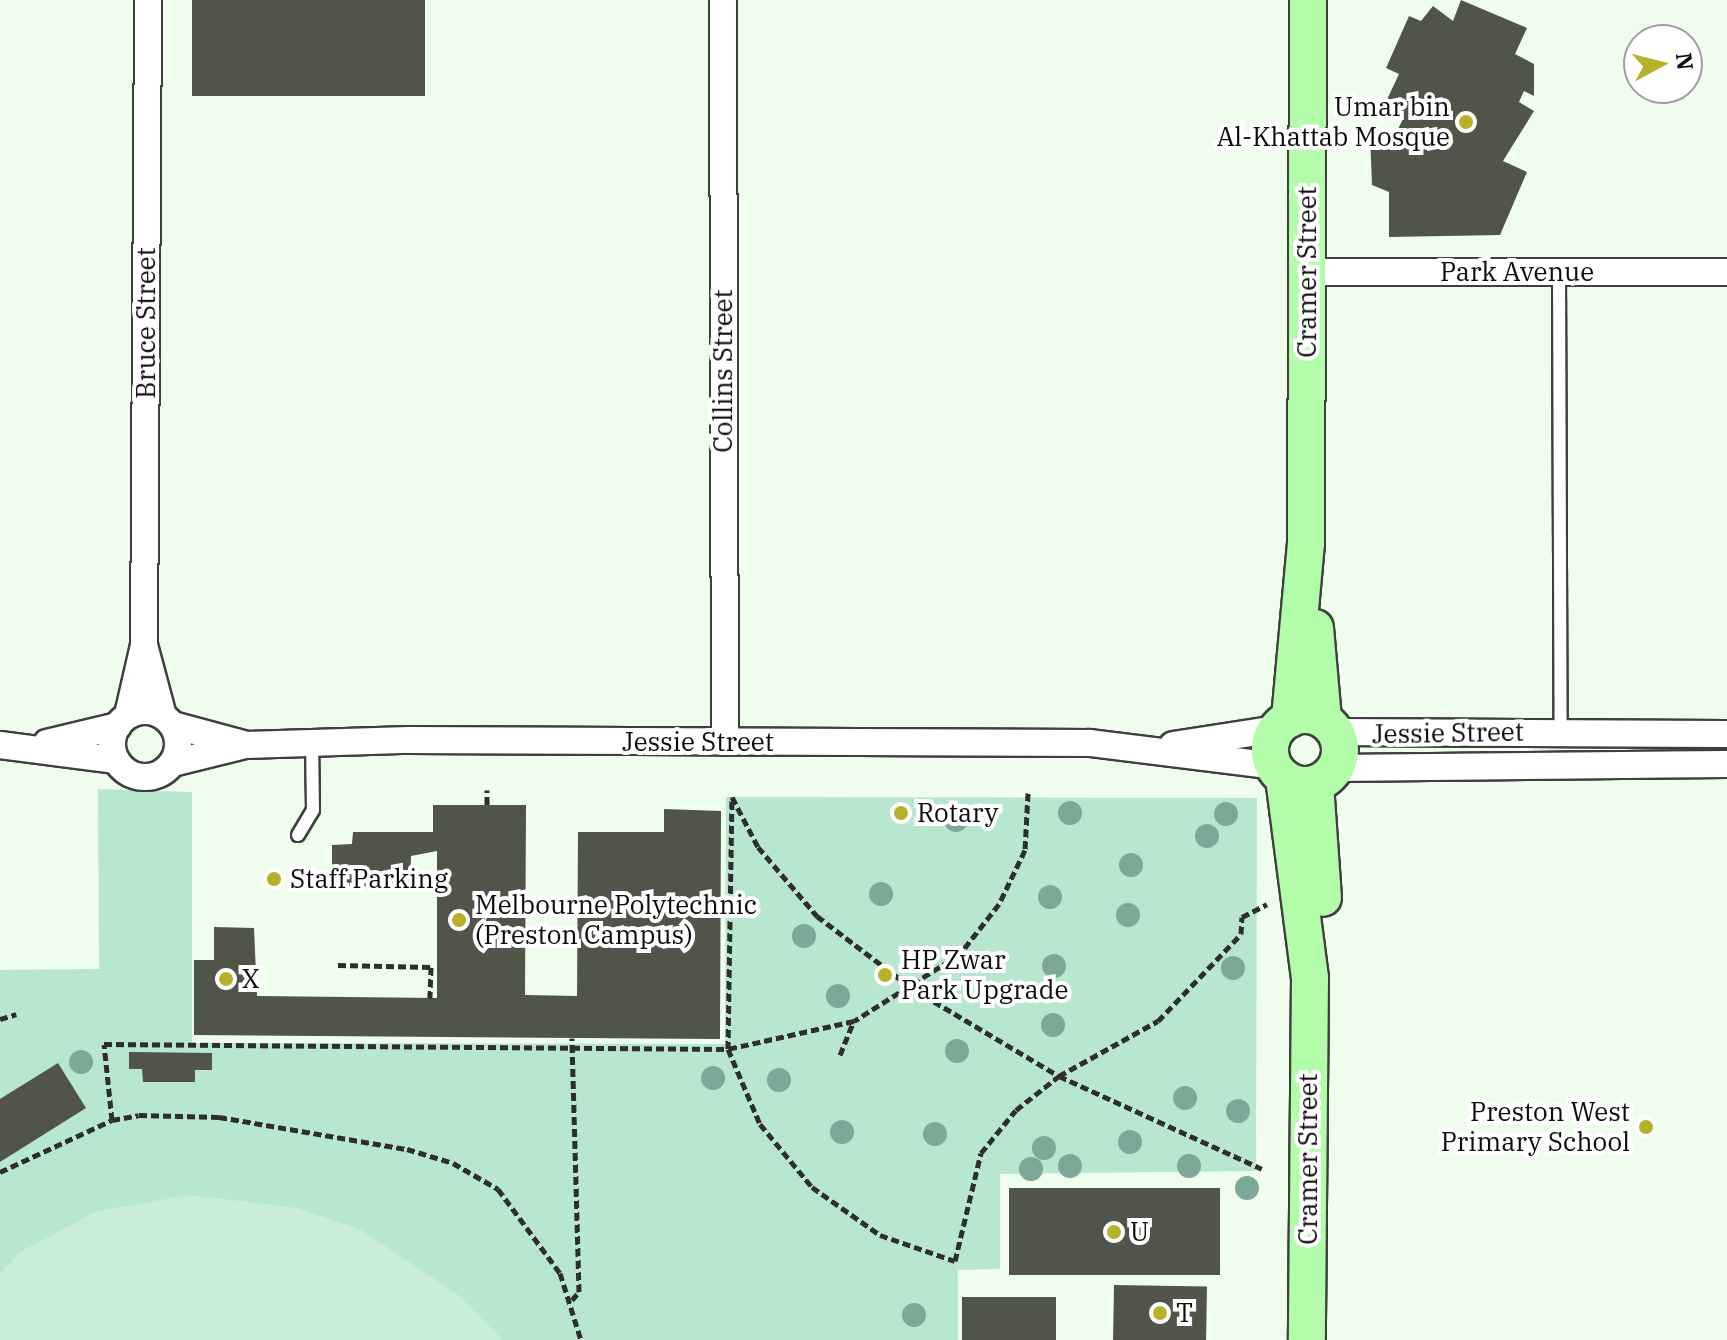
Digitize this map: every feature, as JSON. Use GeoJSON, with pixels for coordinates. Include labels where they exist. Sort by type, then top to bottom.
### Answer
{"type":"FeatureCollection","features":[{"type":"Feature","properties":{"kind":"street","name":"Bruce Street"},"geometry":{"type":"LineString","coordinates":[[123,721],[144,645],[148,0]]}},
{"type":"Feature","properties":{"kind":"street","name":"Collins Street"},"geometry":{"type":"LineString","coordinates":[[723,0],[725,742]]}},
{"type":"Feature","properties":{"kind":"street","name":"Cramer Street"},"geometry":{"type":"LineString","coordinates":[[1306,725],[1308,0]]}},
{"type":"Feature","properties":{"kind":"street","name":"Park Avenue"},"geometry":{"type":"LineString","coordinates":[[1307,272],[1727,272]]}},
{"type":"Feature","properties":{"kind":"street","name":"Bruce Street"},"geometry":{"type":"LineString","coordinates":[[144,645],[168,721]]}},
{"type":"Feature","properties":{"kind":"street"},"geometry":{"type":"LineString","coordinates":[[116,760],[123,721]]}},
{"type":"Feature","properties":{"kind":"street"},"geometry":{"type":"LineString","coordinates":[[0,745],[35,746],[116,760],[147,778],[173,763],[179,744],[168,721],[123,721],[35,746]]}},
{"type":"Feature","properties":{"kind":"street","name":"Jessie Street"},"geometry":{"type":"LineString","coordinates":[[168,721],[246,745]]}},
{"type":"Feature","properties":{"kind":"street","name":"Jessie Street"},"geometry":{"type":"LineString","coordinates":[[1150,748],[1306,725],[1727,734]]}},
{"type":"Feature","properties":{"kind":"street"},"geometry":{"type":"LineString","coordinates":[[1302,774],[1306,725]]}},
{"type":"Feature","properties":{"kind":"street"},"geometry":{"type":"LineString","coordinates":[[1302,774],[1306,725]]}},
{"type":"Feature","properties":{"kind":"street","name":"Jessie Street"},"geometry":{"type":"LineString","coordinates":[[1561,732],[1561,763]]}},
{"type":"Feature","properties":{"kind":"street","name":"Jessie Street"},"geometry":{"type":"LineString","coordinates":[[173,763],[246,745],[312,742],[725,742],[1150,748],[1302,774],[1561,763],[1727,764]]}},
{"type":"Feature","properties":{"kind":"street","name":"Cramer Street"},"geometry":{"type":"LineString","coordinates":[[1302,774],[1324,903],[1310,978],[1307,1340]]}},
{"type":"Feature","properties":{"kind":"lane"},"geometry":{"type":"LineString","coordinates":[[1559,272],[1561,732]]}},
{"type":"Feature","properties":{"kind":"lane"},"geometry":{"type":"LineString","coordinates":[[298,835],[313,810],[312,742]]}},
{"type":"Feature","properties":{"kind":"path"},"geometry":{"type":"LineString","coordinates":[[487,790],[487,805]]}},
{"type":"Feature","properties":{"kind":"path"},"geometry":{"type":"LineString","coordinates":[[112,1120],[104,1044],[728,1049],[854,1021],[913,989],[960,954],[999,904],[1025,850],[1028,793]]}},
{"type":"Feature","properties":{"kind":"path"},"geometry":{"type":"LineString","coordinates":[[1257,912],[1242,917],[1241,934],[1158,1021],[1059,1076],[1016,1110],[981,1153],[955,1261],[880,1235],[812,1187],[760,1124],[728,1049],[732,795],[796,894],[913,989],[1059,1076],[1262,1169]]}},
{"type":"Feature","properties":{"kind":"path"},"geometry":{"type":"LineString","coordinates":[[338,965],[431,967],[430,998]]}},
{"type":"Feature","properties":{"kind":"path"},"geometry":{"type":"LineString","coordinates":[[0,1019],[16,1014]]}},
{"type":"Feature","properties":{"kind":"path"},"geometry":{"type":"LineString","coordinates":[[840,1055],[854,1021]]}},
{"type":"Feature","properties":{"kind":"path"},"geometry":{"type":"LineString","coordinates":[[572,1038],[579,1292],[572,1300]]}},
{"type":"Feature","properties":{"kind":"path"},"geometry":{"type":"LineString","coordinates":[[0,1172],[112,1120],[219,1117],[453,1163],[498,1189],[533,1228],[572,1300],[581,1340]]}},
{"type":"Feature","properties":{"kind":"green space"},"geometry":{"type":"Polygon","coordinates":[[[98,789],[192,792],[192,1043],[725,1044],[726,797],[1257,798],[1256,1171],[1000,1174],[1000,1269],[958,1270],[958,1340],[0,1340],[0,970],[99,969],[98,789]]]}},
{"type":"Feature","properties":{"kind":"green space"},"geometry":{"type":"Polygon","coordinates":[[[189,1195],[297,1208],[361,1230],[457,1294],[503,1340],[0,1340],[0,1273],[22,1251],[97,1211],[189,1195]]]}},
{"type":"Feature","properties":{"kind":"building"},"geometry":{"type":"Polygon","coordinates":[[[192,0],[425,0],[425,96],[192,96],[192,0]]]}},
{"type":"Feature","properties":{"kind":"building","name":"Umar bin Al-Khattab Mosque"},"geometry":{"type":"Polygon","coordinates":[[[1461,0],[1527,28],[1515,54],[1534,64],[1534,96],[1524,91],[1519,102],[1534,111],[1503,161],[1527,172],[1500,235],[1389,237],[1389,192],[1372,185],[1370,134],[1396,133],[1404,117],[1383,108],[1399,74],[1386,68],[1409,16],[1421,21],[1433,6],[1453,21],[1461,0]]]}},
{"type":"Feature","properties":{"kind":"building"},"geometry":{"type":"Polygon","coordinates":[[[433,805],[526,805],[525,995],[577,996],[578,832],[664,832],[664,809],[721,811],[720,1039],[194,1035],[194,960],[214,960],[214,927],[254,928],[257,996],[437,998],[437,851],[411,856],[410,887],[332,886],[332,845],[352,844],[353,832],[433,832],[433,805]]]}},
{"type":"Feature","properties":{"kind":"building"},"geometry":{"type":"Polygon","coordinates":[[[129,1052],[212,1053],[212,1070],[195,1070],[195,1082],[143,1082],[142,1069],[129,1069],[129,1052]]]}},
{"type":"Feature","properties":{"kind":"building"},"geometry":{"type":"Polygon","coordinates":[[[58,1063],[86,1108],[0,1162],[0,1099],[58,1063]]]}},
{"type":"Feature","properties":{"kind":"building","name":"U"},"geometry":{"type":"Polygon","coordinates":[[[1009,1188],[1220,1188],[1220,1275],[1009,1275],[1009,1188]]]}},
{"type":"Feature","properties":{"kind":"building","name":"T"},"geometry":{"type":"Polygon","coordinates":[[[1114,1285],[1207,1287],[1206,1340],[1113,1340],[1114,1285]]]}},
{"type":"Feature","properties":{"kind":"building"},"geometry":{"type":"Polygon","coordinates":[[[962,1297],[1056,1297],[1056,1340],[962,1340],[962,1297]]]}},
{"type":"Feature","properties":{"kind":"place","name":"Umar bin Al-Khattab Mosque"},"geometry":{"type":"Point","coordinates":[1466,122]}},
{"type":"Feature","properties":{"kind":"place","name":"Rotary"},"geometry":{"type":"Point","coordinates":[901,813]}},
{"type":"Feature","properties":{"kind":"place","name":"Staff Parking"},"geometry":{"type":"Point","coordinates":[274,879]}},
{"type":"Feature","properties":{"kind":"place","name":"Melbourne Polytechnic (Preston Campus)"},"geometry":{"type":"Point","coordinates":[459,920]}},
{"type":"Feature","properties":{"kind":"place","name":"HP Zwar Park Upgrade"},"geometry":{"type":"Point","coordinates":[885,975]}},
{"type":"Feature","properties":{"kind":"place","name":"X"},"geometry":{"type":"Point","coordinates":[226,979]}},
{"type":"Feature","properties":{"kind":"place","name":"Preston West Primary School"},"geometry":{"type":"Point","coordinates":[1646,1127]}},
{"type":"Feature","properties":{"kind":"place","name":"U"},"geometry":{"type":"Point","coordinates":[1114,1232]}},
{"type":"Feature","properties":{"kind":"place","name":"T"},"geometry":{"type":"Point","coordinates":[1160,1313]}}]}
